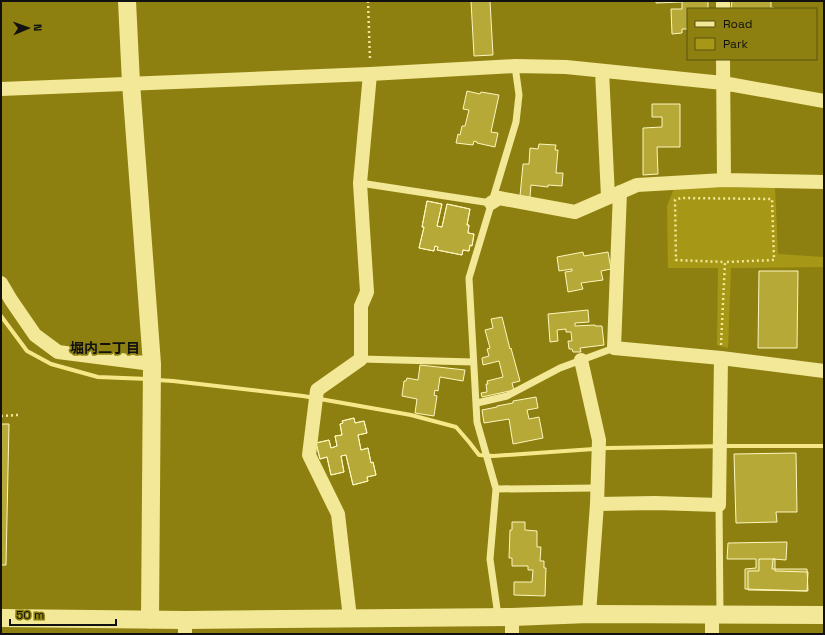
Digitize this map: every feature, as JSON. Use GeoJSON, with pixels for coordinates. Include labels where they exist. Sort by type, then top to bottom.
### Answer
{"type":"FeatureCollection","features":[{"type":"Feature","properties":{"kind":"street"},"geometry":{"type":"LineString","coordinates":[[127,1],[131,83],[152,372],[150,620]]}},
{"type":"Feature","properties":{"kind":"street"},"geometry":{"type":"LineString","coordinates":[[723,60],[724,180]]}},
{"type":"Feature","properties":{"kind":"street"},"geometry":{"type":"LineString","coordinates":[[1,89],[370,74],[515,66],[566,67],[723,83],[824,101]]}},
{"type":"Feature","properties":{"kind":"street"},"geometry":{"type":"LineString","coordinates":[[602,70],[614,194],[614,348],[721,358],[824,371]]}},
{"type":"Feature","properties":{"kind":"street"},"geometry":{"type":"LineString","coordinates":[[350,618],[338,514],[309,455],[317,390],[361,359],[361,306],[367,292],[360,183],[370,74]]}},
{"type":"Feature","properties":{"kind":"street"},"geometry":{"type":"LineString","coordinates":[[491,203],[499,198],[575,212],[637,184],[724,180],[824,182]]}},
{"type":"Feature","properties":{"kind":"street"},"geometry":{"type":"LineString","coordinates":[[1,283],[35,335],[58,352],[152,372]]}},
{"type":"Feature","properties":{"kind":"street"},"geometry":{"type":"LineString","coordinates":[[597,504],[655,503],[719,505],[721,358]]}},
{"type":"Feature","properties":{"kind":"street"},"geometry":{"type":"LineString","coordinates":[[581,360],[599,440],[598,488],[589,614]]}},
{"type":"Feature","properties":{"kind":"street"},"geometry":{"type":"LineString","coordinates":[[1,618],[150,620],[185,627],[350,618],[507,622],[589,614],[824,614]]}},
{"type":"Feature","properties":{"kind":"street"},"geometry":{"type":"LineString","coordinates":[[712,634],[716,614]]}},
{"type":"Feature","properties":{"kind":"lane"},"geometry":{"type":"LineString","coordinates":[[507,622],[490,559],[496,488],[478,422],[473,362],[469,278],[516,122],[519,95],[515,66]]}},
{"type":"Feature","properties":{"kind":"lane"},"geometry":{"type":"LineString","coordinates":[[360,183],[491,203]]}},
{"type":"Feature","properties":{"kind":"lane"},"geometry":{"type":"LineString","coordinates":[[477,403],[507,396],[560,368],[614,348]]}},
{"type":"Feature","properties":{"kind":"lane"},"geometry":{"type":"LineString","coordinates":[[361,359],[473,362]]}},
{"type":"Feature","properties":{"kind":"lane"},"geometry":{"type":"LineString","coordinates":[[496,488],[598,488]]}},
{"type":"Feature","properties":{"kind":"lane"},"geometry":{"type":"LineString","coordinates":[[716,614],[719,505]]}},
{"type":"Feature","properties":{"kind":"path"},"geometry":{"type":"LineString","coordinates":[[368,1],[370,74]]}},
{"type":"Feature","properties":{"kind":"path"},"geometry":{"type":"LineString","coordinates":[[682,198],[772,199],[774,260],[725,262],[676,260],[675,200],[682,198]]}},
{"type":"Feature","properties":{"kind":"path"},"geometry":{"type":"LineString","coordinates":[[721,358],[725,262]]}},
{"type":"Feature","properties":{"kind":"path"},"geometry":{"type":"LineString","coordinates":[[1,416],[18,415]]}},
{"type":"Feature","properties":{"kind":"green space"},"geometry":{"type":"Polygon","coordinates":[[[775,187],[778,254],[824,257],[824,267],[731,268],[728,348],[717,345],[718,268],[668,268],[667,206],[673,191],[676,188],[775,187]]]}},
{"type":"Feature","properties":{"kind":"building"},"geometry":{"type":"Polygon","coordinates":[[[471,1],[490,1],[493,55],[474,56],[471,1]]]}},
{"type":"Feature","properties":{"kind":"building"},"geometry":{"type":"Polygon","coordinates":[[[656,1],[708,1],[708,8],[687,8],[687,29],[682,29],[682,33],[672,34],[671,9],[682,9],[682,2],[656,3],[656,1]]]}},
{"type":"Feature","properties":{"kind":"building"},"geometry":{"type":"Polygon","coordinates":[[[732,1],[771,1],[771,8],[731,8],[732,1]]]}},
{"type":"Feature","properties":{"kind":"building"},"geometry":{"type":"Polygon","coordinates":[[[467,91],[480,94],[481,92],[499,95],[491,132],[498,133],[495,147],[474,141],[473,145],[456,143],[462,126],[465,126],[469,110],[463,109],[467,91]]]}},
{"type":"Feature","properties":{"kind":"building"},"geometry":{"type":"Polygon","coordinates":[[[652,104],[680,104],[680,147],[657,147],[658,174],[643,175],[643,128],[662,127],[662,117],[652,117],[652,104]]]}},
{"type":"Feature","properties":{"kind":"building"},"geometry":{"type":"Polygon","coordinates":[[[539,144],[556,145],[555,150],[558,150],[556,173],[563,173],[562,186],[548,185],[548,187],[531,185],[530,197],[520,196],[523,164],[529,164],[530,148],[538,149],[539,144]]]}},
{"type":"Feature","properties":{"kind":"building"},"geometry":{"type":"Polygon","coordinates":[[[427,201],[442,204],[437,226],[442,227],[447,204],[470,209],[467,225],[469,225],[468,233],[474,234],[472,246],[470,245],[469,251],[463,250],[462,255],[437,250],[438,247],[435,246],[434,251],[419,248],[424,227],[422,227],[427,201]]]}},
{"type":"Feature","properties":{"kind":"building"},"geometry":{"type":"Polygon","coordinates":[[[427,201],[442,204],[437,226],[442,227],[447,204],[470,209],[467,225],[469,225],[468,233],[474,234],[472,246],[470,245],[469,251],[463,250],[462,255],[437,250],[438,247],[435,246],[434,251],[419,248],[424,227],[422,227],[427,201]]]}},
{"type":"Feature","properties":{"kind":"building"},"geometry":{"type":"Polygon","coordinates":[[[583,252],[584,256],[608,252],[611,269],[601,271],[603,280],[581,283],[583,289],[568,292],[565,272],[572,271],[572,269],[559,271],[557,257],[583,252]]]}},
{"type":"Feature","properties":{"kind":"building"},"geometry":{"type":"Polygon","coordinates":[[[759,271],[798,271],[797,348],[758,348],[759,271]]]}},
{"type":"Feature","properties":{"kind":"building"},"geometry":{"type":"Polygon","coordinates":[[[588,310],[589,322],[575,323],[575,326],[602,326],[604,345],[580,348],[581,352],[573,352],[572,349],[569,349],[568,341],[572,341],[571,332],[566,332],[566,329],[557,330],[558,341],[550,342],[548,314],[588,310]]]}},
{"type":"Feature","properties":{"kind":"building"},"geometry":{"type":"Polygon","coordinates":[[[502,317],[520,381],[512,383],[514,390],[482,397],[481,393],[487,392],[487,381],[503,377],[499,361],[483,365],[482,358],[489,356],[487,349],[490,348],[485,330],[493,328],[491,319],[502,317]]]}},
{"type":"Feature","properties":{"kind":"building"},"geometry":{"type":"Polygon","coordinates":[[[420,365],[465,370],[463,381],[440,377],[438,391],[435,390],[434,395],[437,396],[434,416],[415,413],[417,399],[402,396],[404,381],[406,381],[407,378],[418,380],[420,365]]]}},
{"type":"Feature","properties":{"kind":"building"},"geometry":{"type":"Polygon","coordinates":[[[536,397],[538,408],[527,410],[529,419],[539,417],[543,438],[513,444],[509,419],[484,423],[482,410],[513,403],[513,401],[536,397]]]}},
{"type":"Feature","properties":{"kind":"building"},"geometry":{"type":"Polygon","coordinates":[[[354,418],[355,423],[364,421],[367,433],[358,435],[361,450],[368,448],[371,463],[373,462],[376,475],[367,477],[368,481],[353,485],[346,455],[341,456],[344,472],[331,475],[327,457],[320,459],[316,443],[329,440],[331,448],[337,446],[335,436],[342,435],[340,424],[343,423],[342,421],[354,418]]]}},
{"type":"Feature","properties":{"kind":"building"},"geometry":{"type":"Polygon","coordinates":[[[354,418],[355,423],[364,421],[367,433],[358,435],[361,450],[368,448],[371,463],[373,462],[376,475],[367,477],[368,481],[353,485],[346,455],[341,456],[344,472],[331,475],[327,457],[320,459],[316,443],[329,440],[331,448],[337,446],[335,436],[342,435],[340,424],[343,423],[342,421],[354,418]]]}},
{"type":"Feature","properties":{"kind":"building"},"geometry":{"type":"Polygon","coordinates":[[[1,424],[9,424],[6,565],[1,565],[1,424]]]}},
{"type":"Feature","properties":{"kind":"building"},"geometry":{"type":"Polygon","coordinates":[[[796,453],[797,512],[776,512],[777,522],[736,523],[734,454],[796,453]]]}},
{"type":"Feature","properties":{"kind":"building"},"geometry":{"type":"Polygon","coordinates":[[[512,522],[525,522],[525,530],[537,531],[537,547],[541,547],[540,561],[544,561],[544,568],[546,568],[545,596],[514,595],[514,582],[532,582],[533,570],[528,570],[528,566],[512,566],[512,558],[509,558],[510,530],[512,530],[512,522]]]}},
{"type":"Feature","properties":{"kind":"building"},"geometry":{"type":"Polygon","coordinates":[[[787,542],[786,560],[773,559],[772,569],[807,569],[808,591],[745,589],[745,569],[756,568],[756,559],[727,559],[728,543],[787,542]]]}},
{"type":"Feature","properties":{"kind":"building"},"geometry":{"type":"Polygon","coordinates":[[[759,559],[775,559],[775,571],[808,572],[807,591],[748,590],[748,571],[759,571],[759,559]]]}},
{"type":"Feature","properties":{"kind":"waterway"},"geometry":{"type":"LineString","coordinates":[[1,316],[27,351],[51,364],[98,377],[148,379]]}},
{"type":"Feature","properties":{"kind":"waterway"},"geometry":{"type":"LineString","coordinates":[[157,380],[303,396],[411,415],[456,427],[479,455],[493,456],[608,448],[824,446]]}},
{"type":"Feature","properties":{"kind":"district","name":"堀内二丁目"},"geometry":{"type":"Point","coordinates":[105,348]}}]}
